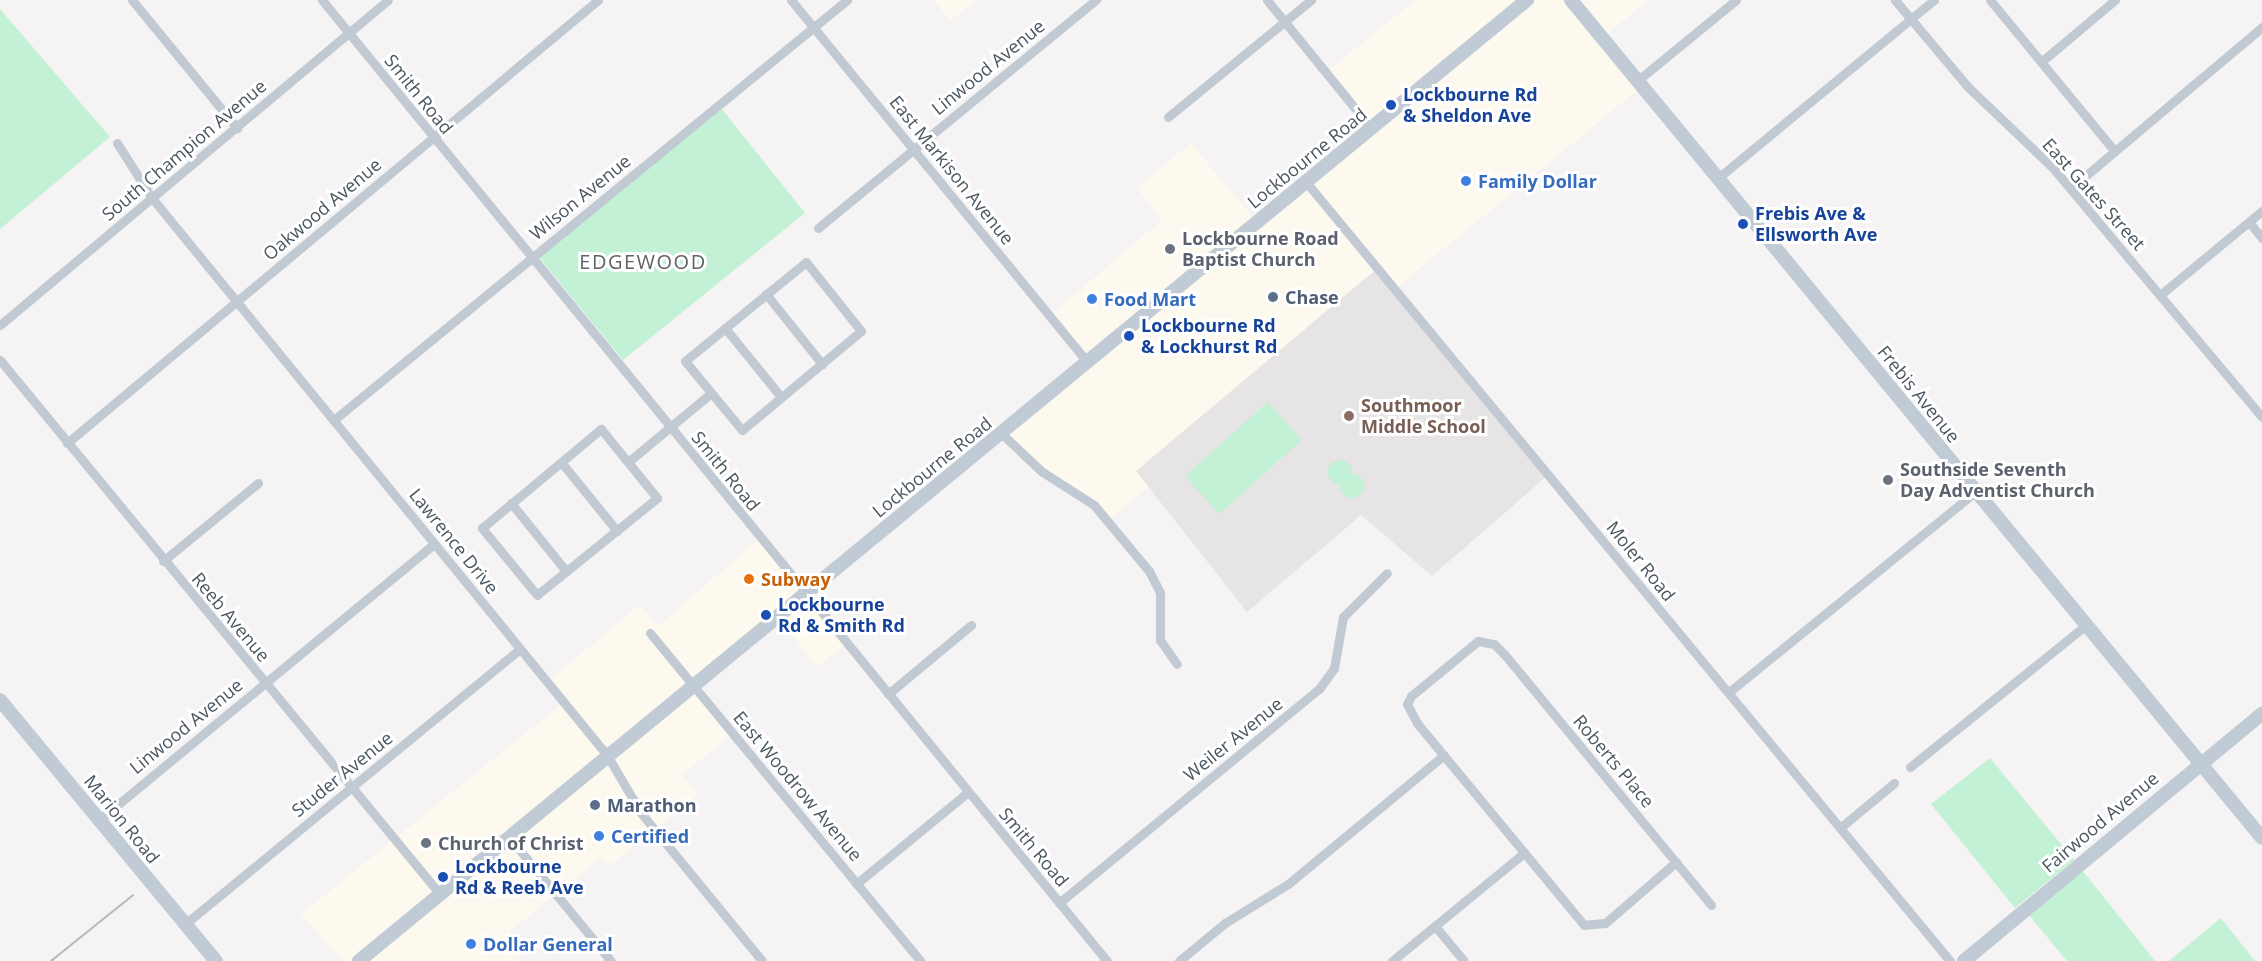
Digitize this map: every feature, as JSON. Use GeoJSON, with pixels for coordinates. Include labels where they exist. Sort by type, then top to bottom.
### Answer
{"type":"FeatureCollection","features":[{"type":"Feature","properties":{"kind":"main road","name":"Lockbourne Road"},"geometry":{"type":"LineString","coordinates":[[359,961],[1527,0]]}},
{"type":"Feature","properties":{"kind":"main road","name":"Frebis Avenue"},"geometry":{"type":"LineString","coordinates":[[1571,0],[2262,838]]}},
{"type":"Feature","properties":{"kind":"main road","name":"Marion Road"},"geometry":{"type":"LineString","coordinates":[[0,700],[216,961]]}},
{"type":"Feature","properties":{"kind":"main road","name":"Fairwood Avenue"},"geometry":{"type":"LineString","coordinates":[[1964,961],[2200,763],[2262,714]]}},
{"type":"Feature","properties":{"kind":"street"},"geometry":{"type":"LineString","coordinates":[[132,0],[237,128]]}},
{"type":"Feature","properties":{"kind":"street","name":"Smith Road"},"geometry":{"type":"LineString","coordinates":[[322,0],[804,594],[1107,961]]}},
{"type":"Feature","properties":{"kind":"street","name":"South Champion Avenue"},"geometry":{"type":"LineString","coordinates":[[0,325],[388,0]]}},
{"type":"Feature","properties":{"kind":"street","name":"Oakwood Avenue"},"geometry":{"type":"LineString","coordinates":[[67,442],[598,0]]}},
{"type":"Feature","properties":{"kind":"street","name":"East Markison Avenue"},"geometry":{"type":"LineString","coordinates":[[791,0],[1087,362]]}},
{"type":"Feature","properties":{"kind":"street","name":"Wilson Avenue"},"geometry":{"type":"LineString","coordinates":[[335,419],[847,0]]}},
{"type":"Feature","properties":{"kind":"street","name":"Linwood Avenue"},"geometry":{"type":"LineString","coordinates":[[818,228],[1096,0]]}},
{"type":"Feature","properties":{"kind":"street"},"geometry":{"type":"LineString","coordinates":[[1267,0],[1371,128]]}},
{"type":"Feature","properties":{"kind":"street"},"geometry":{"type":"LineString","coordinates":[[1167,117],[1311,0]]}},
{"type":"Feature","properties":{"kind":"street"},"geometry":{"type":"LineString","coordinates":[[1637,81],[1736,0]]}},
{"type":"Feature","properties":{"kind":"street","name":"East Gates Street"},"geometry":{"type":"LineString","coordinates":[[1894,0],[1968,87],[2071,188],[2262,417]]}},
{"type":"Feature","properties":{"kind":"street"},"geometry":{"type":"LineString","coordinates":[[1718,178],[1935,0]]}},
{"type":"Feature","properties":{"kind":"street"},"geometry":{"type":"LineString","coordinates":[[1990,0],[2113,149]]}},
{"type":"Feature","properties":{"kind":"street"},"geometry":{"type":"LineString","coordinates":[[2040,62],[2115,0]]}},
{"type":"Feature","properties":{"kind":"street"},"geometry":{"type":"LineString","coordinates":[[2071,188],[2113,149],[2262,27]]}},
{"type":"Feature","properties":{"kind":"street","name":"Lawrence Drive"},"geometry":{"type":"LineString","coordinates":[[117,143],[152,198],[335,419],[607,755],[641,813],[762,961]]}},
{"type":"Feature","properties":{"kind":"street","name":"Moler Road"},"geometry":{"type":"LineString","coordinates":[[1306,182],[1950,961]]}},
{"type":"Feature","properties":{"kind":"street"},"geometry":{"type":"LineString","coordinates":[[2160,295],[2262,211]]}},
{"type":"Feature","properties":{"kind":"street"},"geometry":{"type":"LineString","coordinates":[[2249,222],[2262,238]]}},
{"type":"Feature","properties":{"kind":"street"},"geometry":{"type":"LineString","coordinates":[[806,262],[861,332],[742,430],[685,361],[766,294],[806,262]]}},
{"type":"Feature","properties":{"kind":"street"},"geometry":{"type":"LineString","coordinates":[[766,294],[822,364]]}},
{"type":"Feature","properties":{"kind":"street"},"geometry":{"type":"LineString","coordinates":[[725,328],[781,397]]}},
{"type":"Feature","properties":{"kind":"street","name":"Reeb Avenue"},"geometry":{"type":"LineString","coordinates":[[0,360],[163,561],[440,893]]}},
{"type":"Feature","properties":{"kind":"street"},"geometry":{"type":"LineString","coordinates":[[628,462],[711,393]]}},
{"type":"Feature","properties":{"kind":"street"},"geometry":{"type":"LineString","coordinates":[[601,429],[657,498],[537,595],[482,528],[561,462],[601,429]]}},
{"type":"Feature","properties":{"kind":"street"},"geometry":{"type":"LineString","coordinates":[[1001,433],[1041,471],[1094,505],[1149,571],[1160,593],[1160,640],[1177,664]]}},
{"type":"Feature","properties":{"kind":"street"},"geometry":{"type":"LineString","coordinates":[[561,462],[617,531]]}},
{"type":"Feature","properties":{"kind":"street"},"geometry":{"type":"LineString","coordinates":[[163,561],[258,483]]}},
{"type":"Feature","properties":{"kind":"street"},"geometry":{"type":"LineString","coordinates":[[1728,693],[1976,492]]}},
{"type":"Feature","properties":{"kind":"street"},"geometry":{"type":"LineString","coordinates":[[512,503],[567,571]]}},
{"type":"Feature","properties":{"kind":"street","name":"Linwood Avenue"},"geometry":{"type":"LineString","coordinates":[[99,820],[434,543]]}},
{"type":"Feature","properties":{"kind":"street","name":"Weiler Avenue"},"geometry":{"type":"LineString","coordinates":[[1059,903],[1319,689],[1334,668],[1343,617],[1387,573]]}},
{"type":"Feature","properties":{"kind":"street"},"geometry":{"type":"LineString","coordinates":[[888,694],[971,625]]}},
{"type":"Feature","properties":{"kind":"street"},"geometry":{"type":"LineString","coordinates":[[1910,767],[2086,625]]}},
{"type":"Feature","properties":{"kind":"street","name":"East Woodrow Avenue"},"geometry":{"type":"LineString","coordinates":[[650,633],[920,961]]}},
{"type":"Feature","properties":{"kind":"street","name":"Roberts Place"},"geometry":{"type":"LineString","coordinates":[[1444,755],[1407,704],[1470,646],[1489,640],[1711,905]]}},
{"type":"Feature","properties":{"kind":"street","name":"Studer Avenue"},"geometry":{"type":"LineString","coordinates":[[185,924],[520,649]]}},
{"type":"Feature","properties":{"kind":"street"},"geometry":{"type":"LineString","coordinates":[[1179,961],[1225,923],[1288,884],[1444,755],[1524,853],[1591,928],[1605,923],[1676,862]]}},
{"type":"Feature","properties":{"kind":"street"},"geometry":{"type":"LineString","coordinates":[[1841,827],[1894,783]]}},
{"type":"Feature","properties":{"kind":"street"},"geometry":{"type":"LineString","coordinates":[[856,884],[968,792]]}},
{"type":"Feature","properties":{"kind":"street"},"geometry":{"type":"LineString","coordinates":[[509,837],[611,961]]}},
{"type":"Feature","properties":{"kind":"street"},"geometry":{"type":"LineString","coordinates":[[1392,961],[1524,853]]}},
{"type":"Feature","properties":{"kind":"street"},"geometry":{"type":"LineString","coordinates":[[1435,926],[1464,961]]}},
{"type":"Feature","properties":{"kind":"shaded area"},"geometry":{"type":"Polygon","coordinates":[[[934,0],[976,0],[950,21],[934,0]]]}},
{"type":"Feature","properties":{"kind":"shaded area"},"geometry":{"type":"Polygon","coordinates":[[[1415,0],[1648,0],[1605,36],[1645,84],[1392,291],[1137,471],[1149,487],[1108,520],[1024,457],[1001,431],[1085,362],[1049,316],[1162,220],[1137,188],[1191,143],[1256,222],[1372,129],[1327,72],[1415,0]]]}},
{"type":"Feature","properties":{"kind":"shaded area","name":"Southmoor Middle School"},"geometry":{"type":"Polygon","coordinates":[[[1374,271],[1547,476],[1432,576],[1361,515],[1247,612],[1136,471],[1374,271]]]}},
{"type":"Feature","properties":{"kind":"shaded area"},"geometry":{"type":"Polygon","coordinates":[[[760,538],[845,644],[817,667],[778,616],[694,684],[734,733],[682,775],[699,794],[610,865],[602,857],[510,931],[527,952],[515,961],[343,961],[301,914],[562,704],[546,683],[640,605],[658,626],[760,538]]]}},
{"type":"Feature","properties":{"kind":"green space"},"geometry":{"type":"Polygon","coordinates":[[[0,9],[110,137],[0,229],[0,9]]]}},
{"type":"Feature","properties":{"kind":"green space"},"geometry":{"type":"Polygon","coordinates":[[[721,108],[805,213],[623,360],[538,256],[721,108]]]}},
{"type":"Feature","properties":{"kind":"green space"},"geometry":{"type":"Polygon","coordinates":[[[1268,402],[1302,440],[1219,514],[1185,476],[1268,402]]]}},
{"type":"Feature","properties":{"kind":"green space"},"geometry":{"type":"Polygon","coordinates":[[[1340,460],[1349,463],[1352,472],[1349,481],[1340,484],[1331,481],[1328,472],[1331,463],[1340,460]]]}},
{"type":"Feature","properties":{"kind":"green space"},"geometry":{"type":"Polygon","coordinates":[[[1352,474],[1361,477],[1364,486],[1361,495],[1352,498],[1343,495],[1340,486],[1343,477],[1352,474]]]}},
{"type":"Feature","properties":{"kind":"green space"},"geometry":{"type":"Polygon","coordinates":[[[1990,758],[2074,860],[2015,908],[1931,804],[1990,758]]]}},
{"type":"Feature","properties":{"kind":"green space"},"geometry":{"type":"Polygon","coordinates":[[[2081,869],[2155,961],[2067,961],[2028,914],[2081,869]]]}},
{"type":"Feature","properties":{"kind":"green space"},"geometry":{"type":"Polygon","coordinates":[[[2221,918],[2255,961],[2169,961],[2221,918]]]}},
{"type":"Feature","properties":{"kind":"railway"},"geometry":{"type":"LineString","coordinates":[[51,961],[133,895]]}},
{"type":"Feature","properties":{"kind":"place","name":"Lockbourne Rd & Sheldon Ave"},"geometry":{"type":"Point","coordinates":[1391,105]}},
{"type":"Feature","properties":{"kind":"place","name":"Family Dollar"},"geometry":{"type":"Point","coordinates":[1466,181]}},
{"type":"Feature","properties":{"kind":"place","name":"Frebis Ave & Ellsworth Ave"},"geometry":{"type":"Point","coordinates":[1743,224]}},
{"type":"Feature","properties":{"kind":"place","name":"Lockbourne Road Baptist Church"},"geometry":{"type":"Point","coordinates":[1170,249]}},
{"type":"Feature","properties":{"kind":"place","name":"Chase"},"geometry":{"type":"Point","coordinates":[1273,297]}},
{"type":"Feature","properties":{"kind":"place","name":"Food Mart"},"geometry":{"type":"Point","coordinates":[1092,299]}},
{"type":"Feature","properties":{"kind":"place","name":"Lockbourne Rd & Lockhurst Rd"},"geometry":{"type":"Point","coordinates":[1129,336]}},
{"type":"Feature","properties":{"kind":"place","name":"Southmoor Middle School"},"geometry":{"type":"Point","coordinates":[1349,416]}},
{"type":"Feature","properties":{"kind":"place","name":"Southside Seventh Day Adventist Church"},"geometry":{"type":"Point","coordinates":[1888,480]}},
{"type":"Feature","properties":{"kind":"place","name":"Subway"},"geometry":{"type":"Point","coordinates":[749,579]}},
{"type":"Feature","properties":{"kind":"place","name":"Lockbourne Rd & Smith Rd"},"geometry":{"type":"Point","coordinates":[766,615]}},
{"type":"Feature","properties":{"kind":"place","name":"Marathon"},"geometry":{"type":"Point","coordinates":[595,805]}},
{"type":"Feature","properties":{"kind":"place","name":"Certified"},"geometry":{"type":"Point","coordinates":[599,836]}},
{"type":"Feature","properties":{"kind":"place","name":"Church of Christ"},"geometry":{"type":"Point","coordinates":[426,843]}},
{"type":"Feature","properties":{"kind":"place","name":"Lockbourne Rd & Reeb Ave"},"geometry":{"type":"Point","coordinates":[443,877]}},
{"type":"Feature","properties":{"kind":"place","name":"Dollar General"},"geometry":{"type":"Point","coordinates":[471,944]}},
{"type":"Feature","properties":{"kind":"district","name":"EDGEWOOD"},"geometry":{"type":"Point","coordinates":[643,261]}}]}
